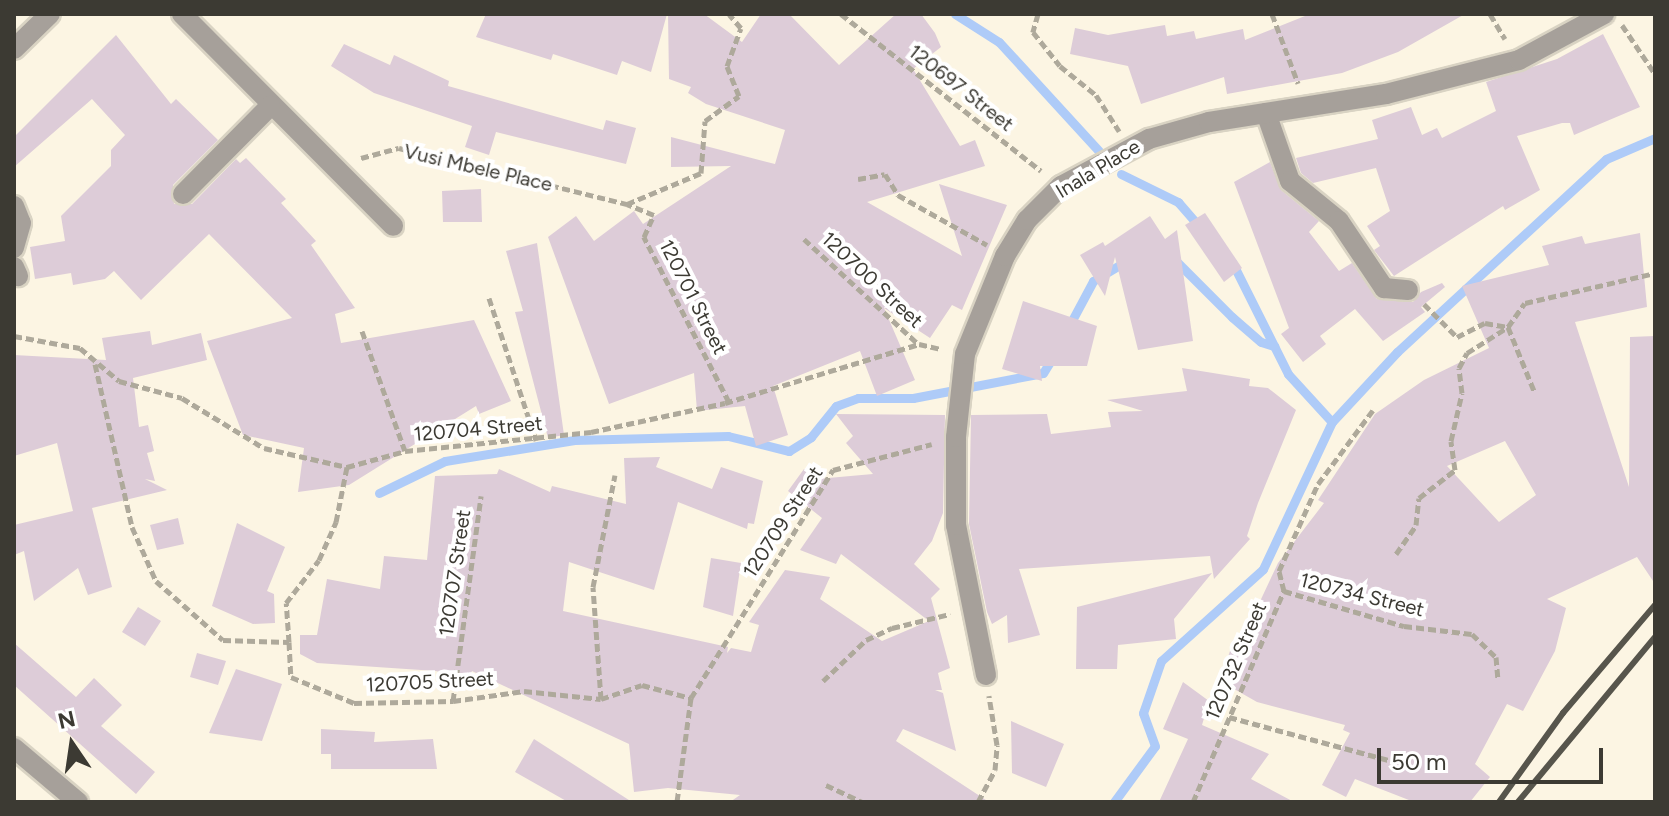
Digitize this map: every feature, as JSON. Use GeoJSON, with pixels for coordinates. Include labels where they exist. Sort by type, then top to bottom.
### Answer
{"type":"FeatureCollection","features":[{"type":"Feature","properties":{"kind":"street"},"geometry":{"type":"LineString","coordinates":[[14,49],[50,14]]}},
{"type":"Feature","properties":{"kind":"street"},"geometry":{"type":"LineString","coordinates":[[182,14],[330,167],[393,226]]}},
{"type":"Feature","properties":{"kind":"street","name":"Inala Place"},"geometry":{"type":"LineString","coordinates":[[986,675],[970,609],[956,525],[956,437],[965,354],[1005,256],[1027,220],[1061,186],[1132,148],[1209,122],[1310,109],[1519,60],[1604,14]]}},
{"type":"Feature","properties":{"kind":"street"},"geometry":{"type":"LineString","coordinates":[[183,194],[270,106]]}},
{"type":"Feature","properties":{"kind":"street"},"geometry":{"type":"LineString","coordinates":[[1266,113],[1290,181],[1339,221],[1384,288],[1408,290]]}},
{"type":"Feature","properties":{"kind":"street"},"geometry":{"type":"LineString","coordinates":[[14,206],[21,223],[14,248]]}},
{"type":"Feature","properties":{"kind":"street"},"geometry":{"type":"LineString","coordinates":[[14,748],[78,802]]}},
{"type":"Feature","properties":{"kind":"path"},"geometry":{"type":"LineString","coordinates":[[627,204],[701,173],[705,121],[739,96],[727,66],[741,28],[729,14]]}},
{"type":"Feature","properties":{"kind":"path","name":"120697 Street"},"geometry":{"type":"LineString","coordinates":[[841,14],[1061,186]]}},
{"type":"Feature","properties":{"kind":"path"},"geometry":{"type":"LineString","coordinates":[[1038,14],[1033,32],[1060,66],[1096,95],[1132,148]]}},
{"type":"Feature","properties":{"kind":"path"},"geometry":{"type":"LineString","coordinates":[[1272,14],[1310,109]]}},
{"type":"Feature","properties":{"kind":"path"},"geometry":{"type":"LineString","coordinates":[[1616,14],[1655,74]]}},
{"type":"Feature","properties":{"kind":"path","name":"Vusi Mbele Place"},"geometry":{"type":"LineString","coordinates":[[330,167],[399,148],[627,204]]}},
{"type":"Feature","properties":{"kind":"path"},"geometry":{"type":"LineString","coordinates":[[858,179],[885,174],[898,195],[1005,256]]}},
{"type":"Feature","properties":{"kind":"path","name":"120701 Street"},"geometry":{"type":"LineString","coordinates":[[627,204],[654,215],[644,237],[729,402]]}},
{"type":"Feature","properties":{"kind":"path","name":"120700 Street"},"geometry":{"type":"LineString","coordinates":[[804,239],[919,344]]}},
{"type":"Feature","properties":{"kind":"path"},"geometry":{"type":"LineString","coordinates":[[1396,554],[1416,525],[1419,498],[1455,470],[1451,441],[1462,393],[1459,368],[1467,353],[1508,327],[1525,303],[1655,273]]}},
{"type":"Feature","properties":{"kind":"path"},"geometry":{"type":"LineString","coordinates":[[1408,290],[1457,337],[1485,323],[1508,327]]}},
{"type":"Feature","properties":{"kind":"path"},"geometry":{"type":"LineString","coordinates":[[489,298],[536,440]]}},
{"type":"Feature","properties":{"kind":"path"},"geometry":{"type":"LineString","coordinates":[[1508,327],[1535,393]]}},
{"type":"Feature","properties":{"kind":"path"},"geometry":{"type":"LineString","coordinates":[[362,331],[405,451]]}},
{"type":"Feature","properties":{"kind":"path","name":"120704 Street"},"geometry":{"type":"LineString","coordinates":[[14,336],[80,348],[94,363],[119,381],[182,398],[264,448],[347,467],[405,451],[536,440],[729,402],[919,344],[965,354]]}},
{"type":"Feature","properties":{"kind":"path"},"geometry":{"type":"LineString","coordinates":[[94,363],[132,527],[156,581],[223,640],[289,642],[286,603],[319,560],[331,534],[347,467]]}},
{"type":"Feature","properties":{"kind":"path","name":"120732 Street"},"geometry":{"type":"LineString","coordinates":[[1193,802],[1284,591],[1279,571],[1318,484],[1373,410]]}},
{"type":"Feature","properties":{"kind":"path","name":"120709 Street"},"geometry":{"type":"LineString","coordinates":[[691,698],[833,470],[956,437]]}},
{"type":"Feature","properties":{"kind":"path"},"geometry":{"type":"LineString","coordinates":[[601,699],[593,587],[615,475]]}},
{"type":"Feature","properties":{"kind":"path","name":"120707 Street"},"geometry":{"type":"LineString","coordinates":[[453,701],[481,496]]}},
{"type":"Feature","properties":{"kind":"path","name":"120734 Street"},"geometry":{"type":"LineString","coordinates":[[1284,591],[1354,607],[1404,626],[1472,634],[1496,657],[1498,679]]}},
{"type":"Feature","properties":{"kind":"path"},"geometry":{"type":"LineString","coordinates":[[823,681],[879,634],[970,609]]}},
{"type":"Feature","properties":{"kind":"path","name":"120705 Street"},"geometry":{"type":"LineString","coordinates":[[289,642],[291,677],[354,703],[453,701],[524,691],[601,699],[642,685],[691,698]]}},
{"type":"Feature","properties":{"kind":"path"},"geometry":{"type":"LineString","coordinates":[[978,802],[995,770],[997,745],[986,675]]}},
{"type":"Feature","properties":{"kind":"path"},"geometry":{"type":"LineString","coordinates":[[677,802],[691,698]]}},
{"type":"Feature","properties":{"kind":"path"},"geometry":{"type":"LineString","coordinates":[[1229,717],[1392,761]]}},
{"type":"Feature","properties":{"kind":"path"},"geometry":{"type":"LineString","coordinates":[[826,785],[862,802]]}},
{"type":"Feature","properties":{"kind":"building"},"geometry":{"type":"Polygon","coordinates":[[[486,14],[667,14],[651,72],[622,61],[617,75],[553,54],[551,60],[476,37],[486,14]]]}},
{"type":"Feature","properties":{"kind":"building"},"geometry":{"type":"Polygon","coordinates":[[[668,14],[704,14],[742,42],[761,14],[789,14],[839,65],[896,14],[921,14],[935,33],[941,47],[913,69],[960,146],[975,140],[985,166],[867,202],[962,256],[939,184],[1007,205],[962,310],[952,305],[930,338],[884,308],[915,380],[877,396],[860,351],[773,386],[788,435],[756,446],[745,406],[697,411],[694,373],[609,404],[548,237],[576,216],[594,241],[634,211],[643,224],[731,166],[671,167],[671,137],[775,164],[785,130],[706,104],[688,93],[691,87],[669,79],[668,14]]]}},
{"type":"Feature","properties":{"kind":"building"},"geometry":{"type":"Polygon","coordinates":[[[1310,14],[1465,14],[1398,52],[1342,73],[1227,94],[1224,77],[1141,104],[1128,66],[1070,54],[1075,28],[1108,35],[1165,25],[1167,36],[1194,31],[1196,39],[1243,29],[1245,40],[1310,14]]]}},
{"type":"Feature","properties":{"kind":"building"},"geometry":{"type":"Polygon","coordinates":[[[1603,34],[1640,107],[1574,135],[1570,123],[1562,123],[1517,136],[1540,190],[1505,210],[1503,206],[1394,276],[1374,250],[1380,246],[1367,226],[1390,211],[1376,168],[1313,183],[1301,173],[1296,158],[1378,139],[1372,120],[1411,107],[1422,135],[1437,128],[1442,138],[1496,111],[1486,82],[1557,59],[1603,34]]]}},
{"type":"Feature","properties":{"kind":"building"},"geometry":{"type":"Polygon","coordinates":[[[116,35],[171,104],[176,99],[218,140],[173,185],[174,204],[192,204],[236,159],[240,163],[246,158],[286,199],[281,203],[316,241],[311,245],[355,308],[335,314],[341,343],[474,320],[511,401],[479,414],[476,406],[349,485],[298,492],[304,448],[243,435],[207,341],[292,318],[209,234],[141,300],[114,271],[105,279],[73,285],[71,273],[35,279],[30,247],[65,241],[61,216],[111,166],[111,150],[125,135],[92,99],[14,167],[14,137],[116,35]]]}},
{"type":"Feature","properties":{"kind":"building"},"geometry":{"type":"Polygon","coordinates":[[[344,44],[390,65],[394,55],[449,81],[448,86],[603,130],[606,120],[636,128],[626,164],[496,132],[489,155],[465,147],[472,126],[374,93],[331,66],[344,44]]]}},
{"type":"Feature","properties":{"kind":"building"},"geometry":{"type":"Polygon","coordinates":[[[1270,162],[1281,190],[1319,221],[1309,232],[1339,271],[1352,263],[1377,299],[1413,302],[1421,292],[1442,283],[1445,287],[1421,307],[1425,312],[1383,341],[1355,309],[1320,336],[1326,344],[1303,362],[1281,334],[1289,328],[1234,182],[1270,162]]]}},
{"type":"Feature","properties":{"kind":"building"},"geometry":{"type":"Polygon","coordinates":[[[481,189],[482,222],[443,222],[442,191],[481,189]]]}},
{"type":"Feature","properties":{"kind":"building"},"geometry":{"type":"Polygon","coordinates":[[[1205,213],[1242,268],[1224,282],[1185,225],[1205,213]]]}},
{"type":"Feature","properties":{"kind":"building"},"geometry":{"type":"Polygon","coordinates":[[[1150,216],[1165,239],[1177,230],[1193,341],[1138,350],[1115,257],[1105,296],[1080,255],[1103,242],[1105,246],[1150,216]]]}},
{"type":"Feature","properties":{"kind":"building"},"geometry":{"type":"Polygon","coordinates":[[[1640,233],[1647,307],[1575,322],[1629,487],[1630,337],[1655,336],[1655,584],[1637,557],[1547,599],[1566,608],[1555,651],[1523,711],[1507,704],[1475,764],[1490,777],[1470,802],[1414,802],[1355,779],[1346,797],[1322,785],[1350,733],[1343,730],[1345,725],[1257,702],[1220,681],[1234,639],[1241,642],[1278,563],[1324,503],[1318,500],[1375,414],[1424,380],[1489,348],[1462,286],[1549,265],[1542,246],[1582,236],[1585,244],[1640,233]],[[1505,441],[1447,466],[1499,522],[1536,495],[1505,441]]]}},
{"type":"Feature","properties":{"kind":"building"},"geometry":{"type":"Polygon","coordinates":[[[537,243],[564,435],[548,438],[515,312],[523,311],[506,251],[537,243]]]}},
{"type":"Feature","properties":{"kind":"building"},"geometry":{"type":"Polygon","coordinates":[[[1023,301],[1097,326],[1087,366],[1040,366],[1042,381],[1002,369],[1023,301]]]}},
{"type":"Feature","properties":{"kind":"building"},"geometry":{"type":"Polygon","coordinates":[[[150,331],[152,345],[201,333],[207,360],[133,378],[139,427],[148,425],[154,451],[147,453],[155,481],[145,479],[167,490],[92,508],[112,587],[88,595],[78,568],[34,601],[24,551],[14,555],[14,525],[73,511],[57,443],[14,456],[14,355],[106,360],[102,338],[150,331]]]}},
{"type":"Feature","properties":{"kind":"building"},"geometry":{"type":"Polygon","coordinates":[[[1182,368],[1250,379],[1249,386],[1268,388],[1296,410],[1258,503],[1247,536],[1250,539],[1214,579],[1210,556],[1019,569],[1040,635],[1008,643],[1007,615],[992,624],[987,612],[969,524],[971,415],[1047,414],[1051,434],[1111,427],[1108,412],[1143,411],[1107,400],[1187,391],[1182,368]]]}},
{"type":"Feature","properties":{"kind":"building"},"geometry":{"type":"Polygon","coordinates":[[[836,414],[945,415],[943,513],[932,541],[914,564],[940,589],[931,598],[950,668],[938,673],[942,690],[935,690],[943,693],[956,751],[903,729],[896,741],[989,802],[730,802],[740,795],[668,788],[634,792],[629,744],[472,671],[467,681],[436,671],[317,663],[300,654],[300,635],[317,635],[327,579],[380,589],[384,556],[427,560],[435,476],[497,474],[499,469],[550,492],[552,486],[626,504],[624,458],[660,457],[656,467],[712,489],[721,467],[763,481],[754,524],[748,523],[747,529],[678,502],[654,590],[569,562],[563,611],[728,647],[727,653],[731,648],[751,652],[759,625],[749,622],[785,570],[830,577],[820,599],[882,641],[929,621],[841,554],[836,564],[800,550],[822,518],[788,491],[804,469],[817,479],[873,474],[846,443],[853,436],[836,414]]]}},
{"type":"Feature","properties":{"kind":"building"},"geometry":{"type":"Polygon","coordinates":[[[178,518],[184,544],[157,550],[150,525],[178,518]]]}},
{"type":"Feature","properties":{"kind":"building"},"geometry":{"type":"Polygon","coordinates":[[[237,523],[285,547],[267,591],[274,594],[275,623],[253,624],[212,606],[237,523]]]}},
{"type":"Feature","properties":{"kind":"building"},"geometry":{"type":"Polygon","coordinates":[[[711,558],[741,563],[733,616],[703,607],[711,558]]]}},
{"type":"Feature","properties":{"kind":"building"},"geometry":{"type":"Polygon","coordinates":[[[1212,573],[1174,619],[1176,639],[1118,645],[1117,669],[1076,669],[1077,607],[1212,573]]]}},
{"type":"Feature","properties":{"kind":"building"},"geometry":{"type":"Polygon","coordinates":[[[138,607],[161,621],[145,646],[122,632],[138,607]]]}},
{"type":"Feature","properties":{"kind":"building"},"geometry":{"type":"Polygon","coordinates":[[[14,643],[76,697],[94,678],[122,705],[101,726],[155,772],[136,794],[14,685],[14,643]]]}},
{"type":"Feature","properties":{"kind":"building"},"geometry":{"type":"Polygon","coordinates":[[[197,653],[226,661],[218,685],[190,677],[197,653]]]}},
{"type":"Feature","properties":{"kind":"building"},"geometry":{"type":"Polygon","coordinates":[[[236,669],[282,684],[262,741],[209,733],[236,669]]]}},
{"type":"Feature","properties":{"kind":"building"},"geometry":{"type":"Polygon","coordinates":[[[1183,682],[1209,701],[1202,725],[1269,754],[1251,779],[1294,802],[1159,802],[1188,739],[1163,729],[1183,682]]]}},
{"type":"Feature","properties":{"kind":"building"},"geometry":{"type":"Polygon","coordinates":[[[1011,721],[1064,744],[1046,787],[1012,773],[1011,721]]]}},
{"type":"Feature","properties":{"kind":"building"},"geometry":{"type":"Polygon","coordinates":[[[321,729],[375,732],[374,742],[433,739],[437,769],[331,769],[331,754],[321,754],[321,729]]]}},
{"type":"Feature","properties":{"kind":"building"},"geometry":{"type":"Polygon","coordinates":[[[534,739],[632,802],[568,802],[515,772],[534,739]]]}},
{"type":"Feature","properties":{"kind":"waterway"},"geometry":{"type":"LineString","coordinates":[[955,14],[999,42],[1099,151]]}},
{"type":"Feature","properties":{"kind":"waterway"},"geometry":{"type":"LineString","coordinates":[[1114,802],[1155,746],[1143,713],[1161,661],[1263,569],[1332,422],[1397,352],[1606,159],[1655,138]]}},
{"type":"Feature","properties":{"kind":"waterway"},"geometry":{"type":"LineString","coordinates":[[1121,174],[1178,202],[1200,227]]}},
{"type":"Feature","properties":{"kind":"waterway"},"geometry":{"type":"LineString","coordinates":[[1069,326],[1093,281],[1126,261]]}},
{"type":"Feature","properties":{"kind":"waterway"},"geometry":{"type":"LineString","coordinates":[[1176,261],[1232,317],[1261,342],[1274,346]]}},
{"type":"Feature","properties":{"kind":"waterway"},"geometry":{"type":"LineString","coordinates":[[1232,262],[1288,374],[1332,422]]}},
{"type":"Feature","properties":{"kind":"waterway"},"geometry":{"type":"LineString","coordinates":[[379,493],[445,461],[574,440],[728,436],[789,451],[811,437],[836,406],[858,398],[913,398],[1043,373],[1053,357]]}},
{"type":"Feature","properties":{"kind":"railway"},"geometry":{"type":"LineString","coordinates":[[1499,802],[1563,713],[1655,605]]}},
{"type":"Feature","properties":{"kind":"railway"},"geometry":{"type":"LineString","coordinates":[[1518,802],[1655,637]]}}]}
